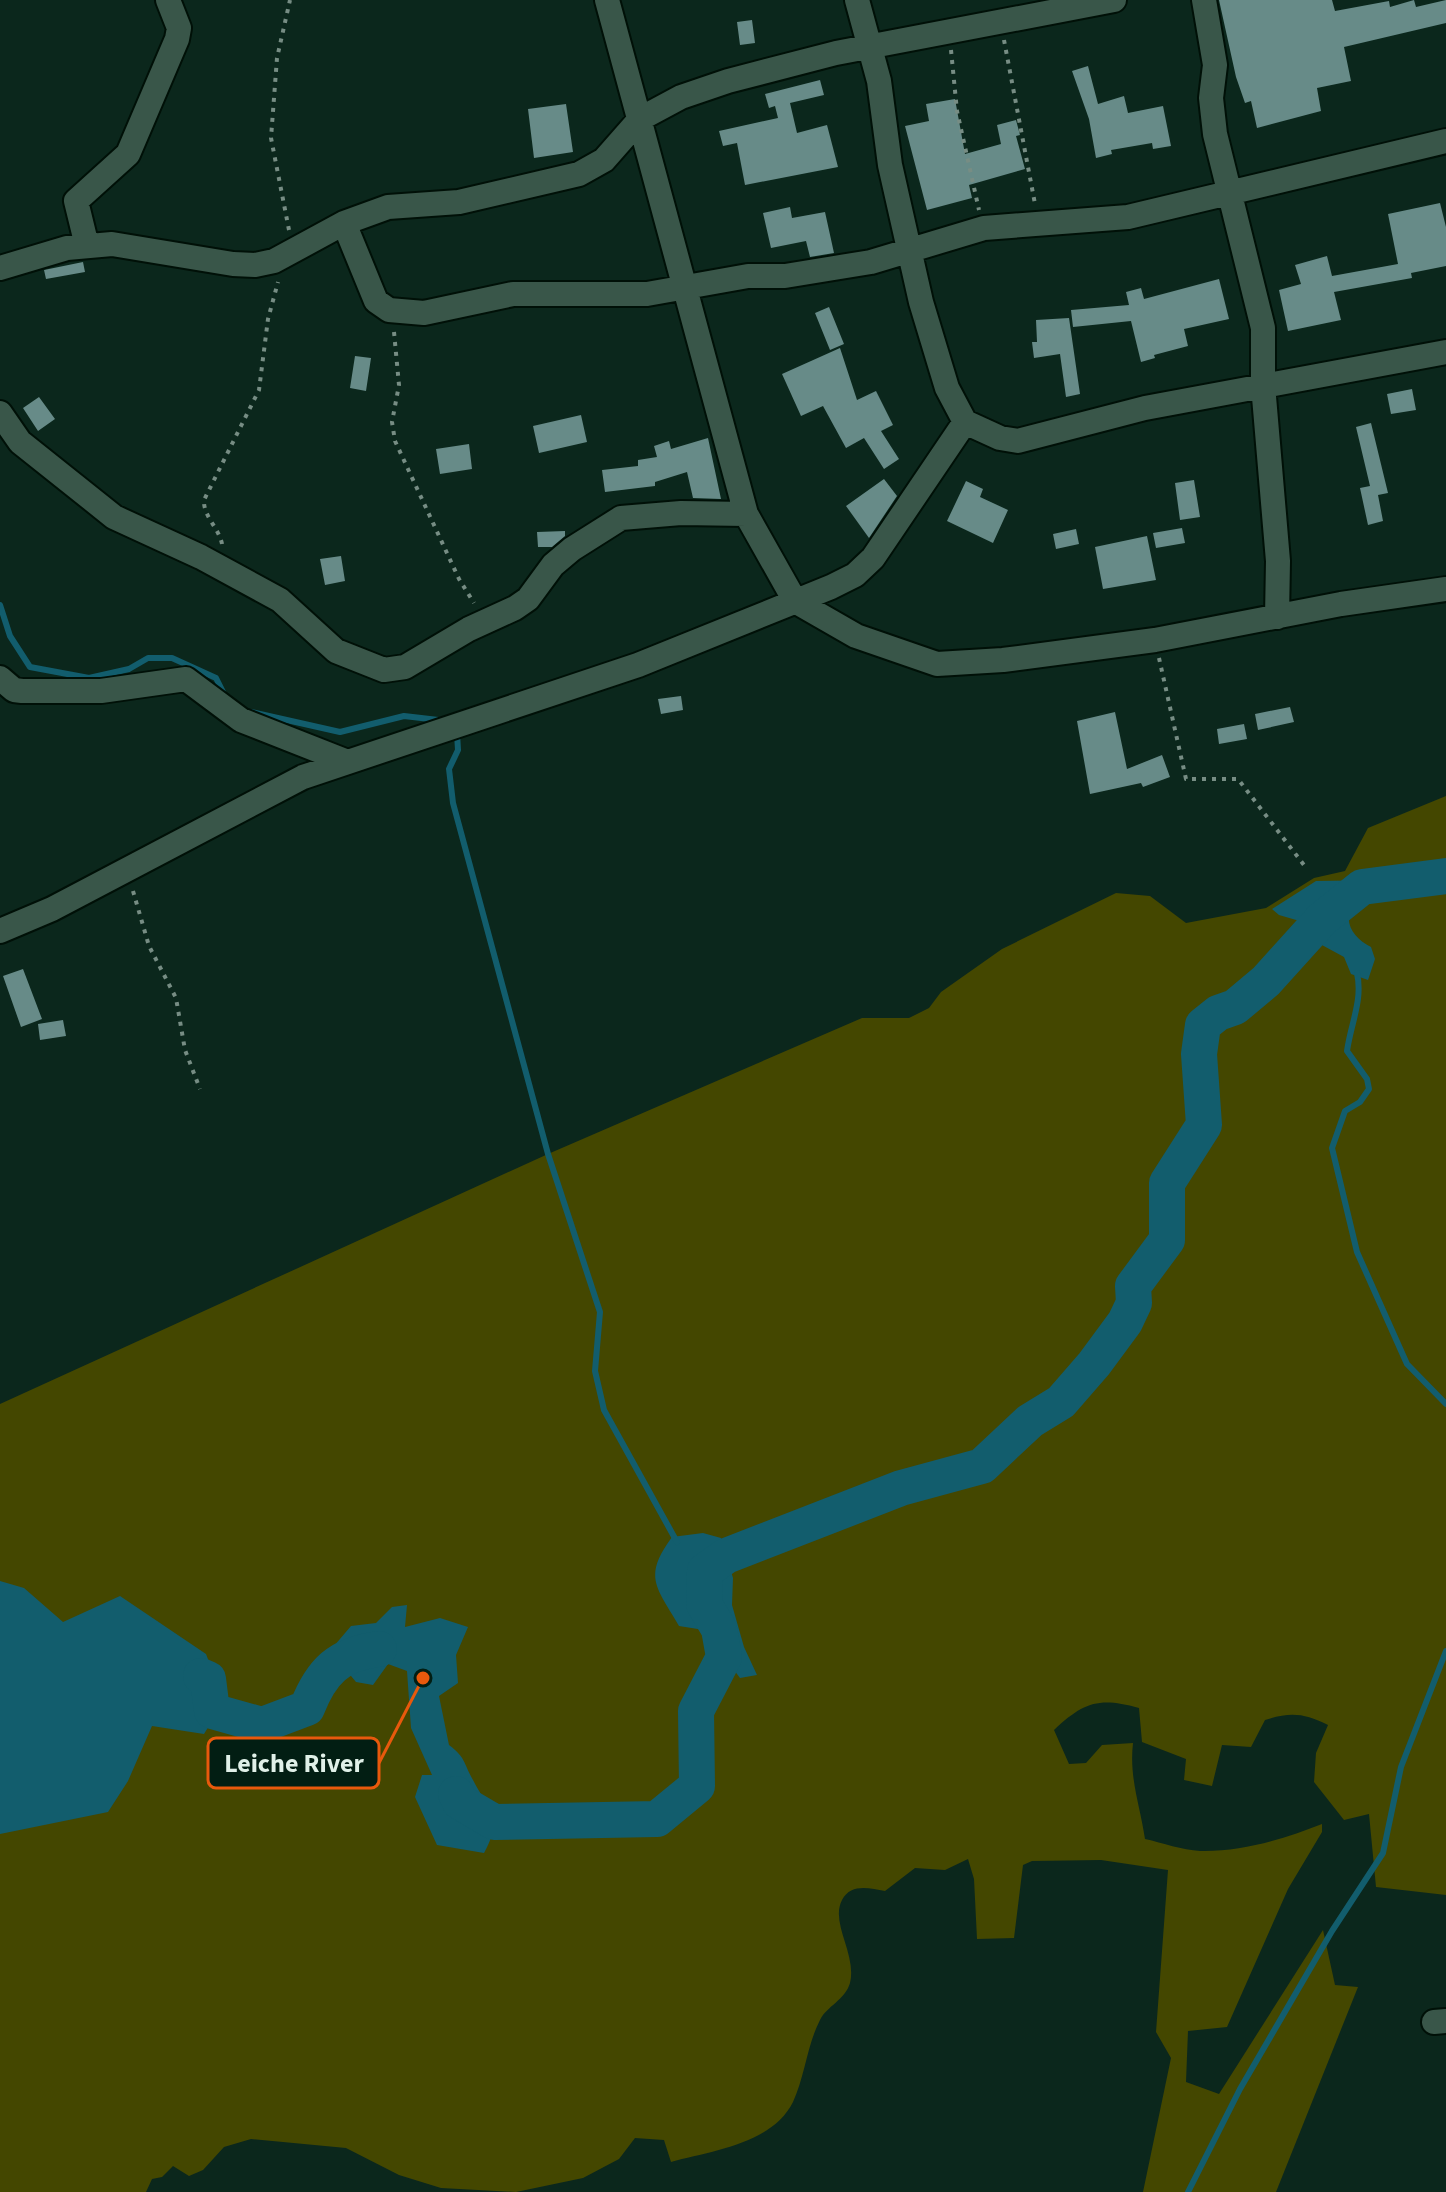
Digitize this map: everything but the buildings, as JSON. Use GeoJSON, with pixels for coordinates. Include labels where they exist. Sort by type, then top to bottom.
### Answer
{"type":"FeatureCollection","features":[{"type":"Feature","properties":{"kind":"street"},"geometry":{"type":"LineString","coordinates":[[87,246],[76,201],[119,166],[140,134],[177,39],[179,28],[168,0]]}},
{"type":"Feature","properties":{"kind":"street"},"geometry":{"type":"LineString","coordinates":[[607,0],[746,514],[795,601],[856,636],[937,664],[1003,660],[1155,640],[1446,589]]}},
{"type":"Feature","properties":{"kind":"street"},"geometry":{"type":"LineString","coordinates":[[857,0],[871,46],[909,251],[935,351],[955,408],[965,422],[1000,438],[1018,441],[1145,408],[1446,352]]}},
{"type":"Feature","properties":{"kind":"street"},"geometry":{"type":"LineString","coordinates":[[0,268],[67,248],[131,245],[182,256],[255,265],[291,252],[344,223],[388,207],[459,202],[579,174],[604,160],[640,119],[681,97],[728,81],[871,46],[1001,24],[1114,0]]}},
{"type":"Feature","properties":{"kind":"street"},"geometry":{"type":"LineString","coordinates":[[1204,0],[1215,65],[1211,98],[1215,134],[1263,328],[1263,385],[1278,561],[1277,617]]}},
{"type":"Feature","properties":{"kind":"street"},"geometry":{"type":"LineString","coordinates":[[344,223],[376,301],[389,310],[424,313],[513,294],[627,295],[748,276],[785,276],[834,268],[909,251],[984,228],[1128,217],[1446,141]]}},
{"type":"Feature","properties":{"kind":"street"},"geometry":{"type":"LineString","coordinates":[[0,413],[20,442],[114,517],[224,570],[299,614],[336,651],[384,670],[405,667],[528,599],[553,565],[621,518],[681,513],[746,514]]}},
{"type":"Feature","properties":{"kind":"street"},"geometry":{"type":"LineString","coordinates":[[0,931],[52,909],[265,794],[345,761],[638,665],[855,575],[873,558],[965,422]]}},
{"type":"Feature","properties":{"kind":"street"},"geometry":{"type":"LineString","coordinates":[[5,690],[101,691],[186,679],[241,720],[345,761]]}},
{"type":"Feature","properties":{"kind":"path"},"geometry":{"type":"LineString","coordinates":[[224,570],[221,535],[203,509],[204,500],[259,390],[268,319],[291,252],[271,138],[277,58],[290,0]]}},
{"type":"Feature","properties":{"kind":"path"},"geometry":{"type":"LineString","coordinates":[[1001,24],[1039,222]]}},
{"type":"Feature","properties":{"kind":"path"},"geometry":{"type":"LineString","coordinates":[[949,33],[957,111],[984,228]]}},
{"type":"Feature","properties":{"kind":"path"},"geometry":{"type":"LineString","coordinates":[[389,310],[396,344],[399,385],[392,422],[395,441],[459,579],[485,622]]}},
{"type":"Feature","properties":{"kind":"path"},"geometry":{"type":"LineString","coordinates":[[1155,640],[1186,779],[1238,779],[1307,869]]}},
{"type":"Feature","properties":{"kind":"path"},"geometry":{"type":"LineString","coordinates":[[124,871],[135,894],[149,946],[176,998],[185,1050],[200,1089]]}},
{"type":"Feature","properties":{"kind":"shaded area"},"geometry":{"type":"Polygon","coordinates":[[[1446,796],[1446,1895],[1376,1887],[1369,1814],[1344,1820],[1314,1782],[1316,1753],[1328,1725],[1319,1721],[1297,1715],[1274,1717],[1265,1720],[1251,1747],[1222,1745],[1212,1786],[1184,1780],[1186,1759],[1142,1742],[1139,1708],[1113,1703],[1093,1704],[1074,1713],[1054,1730],[1069,1764],[1086,1763],[1102,1745],[1133,1743],[1134,1780],[1145,1839],[1186,1849],[1216,1851],[1262,1844],[1322,1824],[1322,1832],[1288,1889],[1227,2027],[1188,2031],[1186,2082],[1219,2094],[1323,1930],[1335,1985],[1358,1987],[1276,2192],[1143,2192],[1171,2058],[1156,2032],[1168,1870],[1101,1860],[1032,1861],[1023,1865],[1014,1938],[977,1939],[974,1879],[968,1859],[945,1870],[915,1868],[885,1891],[855,1889],[842,1900],[839,1919],[850,1961],[848,1989],[820,2020],[793,2102],[771,2128],[740,2144],[671,2162],[664,2140],[635,2138],[619,2159],[583,2178],[516,2192],[441,2188],[399,2175],[346,2148],[251,2139],[224,2147],[203,2170],[189,2176],[173,2166],[162,2177],[152,2179],[146,2192],[0,2192],[0,1404],[548,1154],[862,1018],[909,1018],[929,1008],[941,992],[1002,949],[1116,893],[1150,896],[1186,923],[1266,908],[1314,878],[1345,871],[1368,828],[1446,796]]]}},
{"type":"Feature","properties":{"kind":"water"},"geometry":{"type":"Polygon","coordinates":[[[1385,880],[1386,890],[1360,900],[1350,913],[1353,932],[1371,947],[1375,959],[1368,980],[1351,974],[1344,957],[1309,938],[1303,922],[1279,915],[1272,909],[1316,881],[1385,880]]]}},
{"type":"Feature","properties":{"kind":"water"},"geometry":{"type":"Polygon","coordinates":[[[703,1533],[721,1538],[733,1578],[732,1605],[744,1647],[757,1675],[740,1678],[704,1630],[679,1626],[659,1592],[655,1573],[657,1563],[672,1537],[703,1533]]]}},
{"type":"Feature","properties":{"kind":"water"},"geometry":{"type":"Polygon","coordinates":[[[0,1581],[24,1588],[63,1622],[120,1596],[206,1654],[224,1701],[204,1734],[152,1726],[128,1781],[108,1812],[0,1834],[0,1581]]]}},
{"type":"Feature","properties":{"kind":"water"},"geometry":{"type":"Polygon","coordinates":[[[407,1605],[405,1627],[440,1618],[468,1627],[456,1655],[458,1683],[439,1696],[449,1745],[461,1757],[492,1814],[493,1830],[484,1853],[437,1845],[415,1797],[422,1775],[432,1775],[411,1728],[407,1671],[388,1664],[373,1685],[356,1682],[342,1665],[317,1666],[351,1626],[376,1623],[392,1607],[407,1605]]]}},
{"type":"Feature","properties":{"kind":"waterway"},"geometry":{"type":"LineString","coordinates":[[0,605],[10,636],[30,667],[89,678],[129,669],[148,658],[172,658],[216,678],[225,696]]}},
{"type":"Feature","properties":{"kind":"waterway"},"geometry":{"type":"LineString","coordinates":[[251,712],[340,732],[404,716],[447,721]]}},
{"type":"Feature","properties":{"kind":"waterway"},"geometry":{"type":"LineString","coordinates":[[457,733],[458,750],[449,769],[453,803],[548,1154],[600,1312],[595,1371],[604,1410],[677,1542]]}},
{"type":"Feature","properties":{"kind":"waterway"},"geometry":{"type":"LineString","coordinates":[[456,1794],[460,1802],[494,1822],[657,1819],[697,1786],[696,1711],[724,1657],[719,1629],[704,1604],[705,1571],[726,1556],[901,1488],[982,1466],[1030,1421],[1061,1402],[1125,1322],[1134,1303],[1133,1286],[1167,1240],[1167,1183],[1204,1125],[1199,1054],[1203,1025],[1218,1013],[1235,1007],[1266,981],[1322,919],[1362,887],[1446,876]]}},
{"type":"Feature","properties":{"kind":"waterway"},"geometry":{"type":"LineString","coordinates":[[1357,973],[1358,1002],[1347,1051],[1367,1079],[1369,1089],[1360,1102],[1345,1111],[1332,1148],[1357,1252],[1407,1364],[1446,1404]]}},
{"type":"Feature","properties":{"kind":"waterway"},"geometry":{"type":"LineString","coordinates":[[201,1676],[208,1679],[212,1711],[262,1725],[307,1708],[318,1684],[342,1660],[379,1649]]}},
{"type":"Feature","properties":{"kind":"waterway"},"geometry":{"type":"LineString","coordinates":[[1188,2192],[1240,2089],[1332,1931],[1383,1853],[1401,1767],[1446,1651]]}},
{"type":"Feature","properties":{"kind":"place","name":"Leiche River"},"geometry":{"type":"Point","coordinates":[423,1678]}}]}
